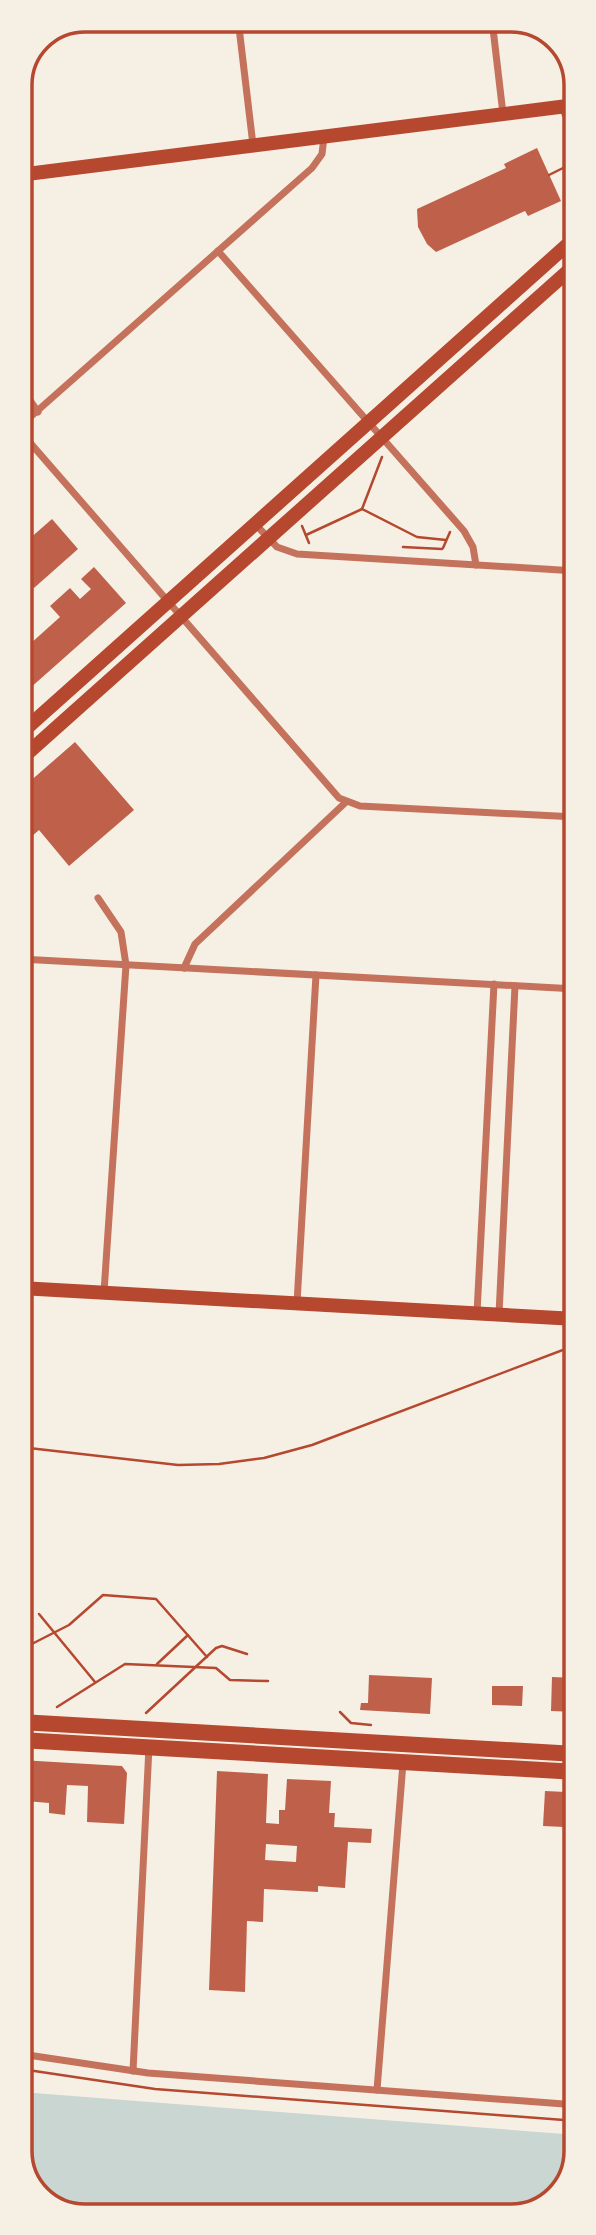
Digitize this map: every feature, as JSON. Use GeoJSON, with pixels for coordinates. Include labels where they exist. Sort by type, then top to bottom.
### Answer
{"type":"FeatureCollection","features":[{"type":"Feature","properties":{"kind":"highway"},"geometry":{"type":"LineString","coordinates":[[32,1723],[564,1753]]}},
{"type":"Feature","properties":{"kind":"highway"},"geometry":{"type":"LineString","coordinates":[[32,1741],[564,1771]]}},
{"type":"Feature","properties":{"kind":"main road"},"geometry":{"type":"LineString","coordinates":[[32,173],[564,106]]}},
{"type":"Feature","properties":{"kind":"main road"},"geometry":{"type":"LineString","coordinates":[[32,723],[564,248]]}},
{"type":"Feature","properties":{"kind":"main road"},"geometry":{"type":"LineString","coordinates":[[32,749],[268,539],[382,444],[564,275]]}},
{"type":"Feature","properties":{"kind":"main road"},"geometry":{"type":"LineString","coordinates":[[32,1289],[564,1318]]}},
{"type":"Feature","properties":{"kind":"street"},"geometry":{"type":"LineString","coordinates":[[240,32],[254,145]]}},
{"type":"Feature","properties":{"kind":"street"},"geometry":{"type":"LineString","coordinates":[[493,32],[503,114]]}},
{"type":"Feature","properties":{"kind":"street"},"geometry":{"type":"LineString","coordinates":[[32,417],[317,163],[324,149],[324,136]]}},
{"type":"Feature","properties":{"kind":"street"},"geometry":{"type":"LineString","coordinates":[[218,251],[368,422],[382,444],[468,536],[476,565]]}},
{"type":"Feature","properties":{"kind":"street"},"geometry":{"type":"LineString","coordinates":[[32,402],[38,412]]}},
{"type":"Feature","properties":{"kind":"street"},"geometry":{"type":"LineString","coordinates":[[32,444],[329,790],[346,802],[368,806],[564,816]]}},
{"type":"Feature","properties":{"kind":"street"},"geometry":{"type":"LineString","coordinates":[[255,524],[282,550],[297,554],[564,570]]}},
{"type":"Feature","properties":{"kind":"street"},"geometry":{"type":"LineString","coordinates":[[184,968],[195,944],[346,802]]}},
{"type":"Feature","properties":{"kind":"street"},"geometry":{"type":"LineString","coordinates":[[98,898],[121,932],[126,965],[104,1292]]}},
{"type":"Feature","properties":{"kind":"street"},"geometry":{"type":"LineString","coordinates":[[32,960],[564,988]]}},
{"type":"Feature","properties":{"kind":"street"},"geometry":{"type":"LineString","coordinates":[[297,1303],[316,975]]}},
{"type":"Feature","properties":{"kind":"street"},"geometry":{"type":"LineString","coordinates":[[477,1313],[494,985]]}},
{"type":"Feature","properties":{"kind":"street"},"geometry":{"type":"LineString","coordinates":[[499,1314],[515,986]]}},
{"type":"Feature","properties":{"kind":"street"},"geometry":{"type":"LineString","coordinates":[[133,2071],[150,1729]]}},
{"type":"Feature","properties":{"kind":"street"},"geometry":{"type":"LineString","coordinates":[[377,2090],[404,1744]]}},
{"type":"Feature","properties":{"kind":"street"},"geometry":{"type":"LineString","coordinates":[[32,2056],[133,2071],[564,2104]]}},
{"type":"Feature","properties":{"kind":"path"},"geometry":{"type":"LineString","coordinates":[[549,175],[564,168]]}},
{"type":"Feature","properties":{"kind":"path"},"geometry":{"type":"LineString","coordinates":[[306,535],[362,509],[384,460],[382,444]]}},
{"type":"Feature","properties":{"kind":"path"},"geometry":{"type":"LineString","coordinates":[[369,468],[384,460]]}},
{"type":"Feature","properties":{"kind":"path"},"geometry":{"type":"LineString","coordinates":[[362,509],[417,537],[446,540]]}},
{"type":"Feature","properties":{"kind":"path"},"geometry":{"type":"LineString","coordinates":[[312,519],[302,525],[312,549]]}},
{"type":"Feature","properties":{"kind":"path"},"geometry":{"type":"LineString","coordinates":[[439,556],[453,525]]}},
{"type":"Feature","properties":{"kind":"path"},"geometry":{"type":"LineString","coordinates":[[32,1448],[178,1465],[219,1464],[264,1458],[312,1445],[564,1350]]}},
{"type":"Feature","properties":{"kind":"path"},"geometry":{"type":"LineString","coordinates":[[32,1643],[69,1625],[103,1595],[156,1599],[207,1657]]}},
{"type":"Feature","properties":{"kind":"path"},"geometry":{"type":"LineString","coordinates":[[39,1614],[95,1683]]}},
{"type":"Feature","properties":{"kind":"path"},"geometry":{"type":"LineString","coordinates":[[156,1665],[188,1635]]}},
{"type":"Feature","properties":{"kind":"path"},"geometry":{"type":"LineString","coordinates":[[133,1713],[147,1713],[222,1646],[247,1654]]}},
{"type":"Feature","properties":{"kind":"path"},"geometry":{"type":"LineString","coordinates":[[66,1710],[53,1709],[125,1664],[216,1668],[230,1680],[268,1681]]}},
{"type":"Feature","properties":{"kind":"path"},"geometry":{"type":"LineString","coordinates":[[32,2071],[158,2089],[564,2120]]}},
{"type":"Feature","properties":{"kind":"shaded area"},"geometry":{"type":"Polygon","coordinates":[[[32,2093],[564,2134],[563,2161],[557,2177],[546,2190],[532,2199],[511,2204],[71,2202],[55,2195],[36,2171],[32,2150],[32,2093]]]}},
{"type":"Feature","properties":{"kind":"building"},"geometry":{"type":"Polygon","coordinates":[[[537,148],[561,201],[528,216],[525,211],[436,252],[427,244],[418,227],[417,209],[506,168],[504,164],[537,148]]]}},
{"type":"Feature","properties":{"kind":"building"},"geometry":{"type":"Polygon","coordinates":[[[52,519],[78,549],[34,588],[32,586],[32,536],[52,519]]]}},
{"type":"Feature","properties":{"kind":"building"},"geometry":{"type":"Polygon","coordinates":[[[94,567],[126,603],[32,686],[32,642],[60,617],[50,606],[70,588],[80,599],[91,589],[81,579],[94,567]]]}},
{"type":"Feature","properties":{"kind":"building"},"geometry":{"type":"Polygon","coordinates":[[[75,742],[134,810],[69,866],[39,830],[32,836],[32,780],[75,742]]]}},
{"type":"Feature","properties":{"kind":"building"},"geometry":{"type":"Polygon","coordinates":[[[369,1675],[432,1678],[430,1714],[360,1710],[361,1703],[368,1703],[369,1675]]]}},
{"type":"Feature","properties":{"kind":"building"},"geometry":{"type":"Polygon","coordinates":[[[552,1677],[564,1678],[564,1712],[551,1711],[552,1677]]]}},
{"type":"Feature","properties":{"kind":"building"},"geometry":{"type":"Polygon","coordinates":[[[492,1686],[523,1686],[522,1706],[492,1705],[492,1686]]]}},
{"type":"Feature","properties":{"kind":"building"},"geometry":{"type":"Polygon","coordinates":[[[32,1761],[122,1766],[127,1773],[124,1824],[87,1822],[88,1786],[67,1785],[65,1815],[49,1813],[49,1803],[32,1802],[32,1761]]]}},
{"type":"Feature","properties":{"kind":"building"},"geometry":{"type":"Polygon","coordinates":[[[217,1771],[268,1774],[266,1823],[279,1824],[279,1810],[285,1810],[287,1779],[331,1781],[329,1813],[335,1813],[334,1827],[372,1829],[371,1843],[348,1842],[345,1888],[318,1886],[318,1892],[264,1889],[263,1922],[247,1921],[245,1992],[209,1990],[217,1771]],[[266,1844],[265,1860],[296,1862],[297,1846],[266,1844]]]}},
{"type":"Feature","properties":{"kind":"building"},"geometry":{"type":"Polygon","coordinates":[[[545,1791],[564,1792],[564,1827],[543,1826],[545,1791]]]}}]}
